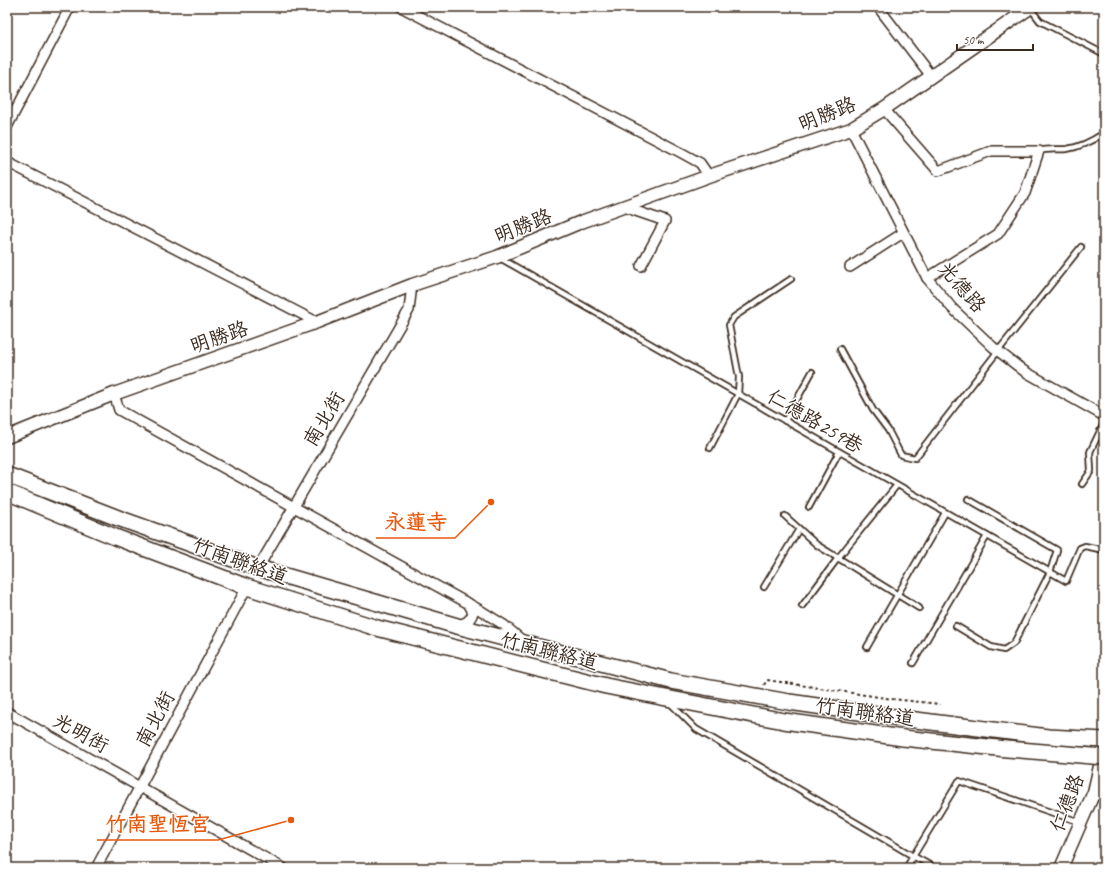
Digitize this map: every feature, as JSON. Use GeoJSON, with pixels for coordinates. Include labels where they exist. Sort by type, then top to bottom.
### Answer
{"type":"FeatureCollection","features":[{"type":"Feature","properties":{"kind":"main road","name":"竹南聯絡道"},"geometry":{"type":"LineString","coordinates":[[7,475],[118,518],[258,568],[457,626],[525,644],[668,690],[784,721],[903,738],[1104,757]]}},
{"type":"Feature","properties":{"kind":"main road","name":"竹南聯絡道"},"geometry":{"type":"LineString","coordinates":[[7,492],[115,537],[247,587],[377,628],[606,686],[758,697],[908,720],[1048,737],[1104,740]]}},
{"type":"Feature","properties":{"kind":"street"},"geometry":{"type":"LineString","coordinates":[[7,127],[70,7]]}},
{"type":"Feature","properties":{"kind":"street"},"geometry":{"type":"LineString","coordinates":[[401,7],[680,152],[700,163],[710,176]]}},
{"type":"Feature","properties":{"kind":"street"},"geometry":{"type":"LineString","coordinates":[[878,7],[931,76]]}},
{"type":"Feature","properties":{"kind":"street","name":"明勝路"},"geometry":{"type":"LineString","coordinates":[[7,438],[114,394],[317,322],[412,285],[498,257],[581,222],[710,176],[851,129],[884,109],[1030,8]]}},
{"type":"Feature","properties":{"kind":"street"},"geometry":{"type":"LineString","coordinates":[[884,109],[938,171],[991,151],[1039,152],[1025,194],[998,234],[927,278]]}},
{"type":"Feature","properties":{"kind":"street","name":"光德路"},"geometry":{"type":"LineString","coordinates":[[851,129],[927,278],[952,308],[998,351],[1024,372],[1104,416]]}},
{"type":"Feature","properties":{"kind":"street"},"geometry":{"type":"LineString","coordinates":[[7,162],[317,322]]}},
{"type":"Feature","properties":{"kind":"street"},"geometry":{"type":"LineString","coordinates":[[624,207],[665,221],[641,266]]}},
{"type":"Feature","properties":{"kind":"street"},"geometry":{"type":"LineString","coordinates":[[850,267],[904,233]]}},
{"type":"Feature","properties":{"kind":"street","name":"南北街"},"geometry":{"type":"LineString","coordinates":[[258,568],[409,310],[412,285]]}},
{"type":"Feature","properties":{"kind":"street"},"geometry":{"type":"LineString","coordinates":[[114,394],[120,410],[467,602],[504,625],[525,644]]}},
{"type":"Feature","properties":{"kind":"street","name":"南北街"},"geometry":{"type":"LineString","coordinates":[[96,868],[247,587]]}},
{"type":"Feature","properties":{"kind":"street"},"geometry":{"type":"LineString","coordinates":[[457,626],[472,618],[473,612],[467,602]]}},
{"type":"Feature","properties":{"kind":"street","name":"光明街"},"geometry":{"type":"LineString","coordinates":[[7,712],[283,868]]}},
{"type":"Feature","properties":{"kind":"street","name":"仁德路"},"geometry":{"type":"LineString","coordinates":[[1061,868],[1082,822],[1099,795],[1104,749]]}},
{"type":"Feature","properties":{"kind":"lane"},"geometry":{"type":"LineString","coordinates":[[1030,8],[1040,21],[1104,54]]}},
{"type":"Feature","properties":{"kind":"lane"},"geometry":{"type":"LineString","coordinates":[[1039,152],[1047,149],[1066,149],[1090,142],[1104,133]]}},
{"type":"Feature","properties":{"kind":"lane"},"geometry":{"type":"LineString","coordinates":[[840,349],[872,410],[888,430],[901,455],[915,458],[1081,247]]}},
{"type":"Feature","properties":{"kind":"lane","name":"仁德路259巷"},"geometry":{"type":"LineString","coordinates":[[498,257],[1066,581],[1080,548],[1085,546],[1104,550]]}},
{"type":"Feature","properties":{"kind":"lane"},"geometry":{"type":"LineString","coordinates":[[710,448],[738,394],[739,377],[729,325],[734,317],[791,279]]}},
{"type":"Feature","properties":{"kind":"lane"},"geometry":{"type":"LineString","coordinates":[[785,421],[812,372]]}},
{"type":"Feature","properties":{"kind":"lane"},"geometry":{"type":"LineString","coordinates":[[1082,484],[1091,471],[1090,452],[1104,423]]}},
{"type":"Feature","properties":{"kind":"lane"},"geometry":{"type":"LineString","coordinates":[[809,507],[839,452]]}},
{"type":"Feature","properties":{"kind":"lane"},"geometry":{"type":"LineString","coordinates":[[802,606],[838,558],[897,485]]}},
{"type":"Feature","properties":{"kind":"lane"},"geometry":{"type":"LineString","coordinates":[[956,626],[991,647],[1004,650],[1014,643],[1050,572],[1057,550],[968,499]]}},
{"type":"Feature","properties":{"kind":"lane"},"geometry":{"type":"LineString","coordinates":[[867,646],[945,513]]}},
{"type":"Feature","properties":{"kind":"lane"},"geometry":{"type":"LineString","coordinates":[[785,516],[817,545],[919,608]]}},
{"type":"Feature","properties":{"kind":"lane"},"geometry":{"type":"LineString","coordinates":[[764,587],[799,529]]}},
{"type":"Feature","properties":{"kind":"lane"},"geometry":{"type":"LineString","coordinates":[[913,663],[987,536]]}},
{"type":"Feature","properties":{"kind":"lane"},"geometry":{"type":"LineString","coordinates":[[668,690],[696,729],[936,868]]}},
{"type":"Feature","properties":{"kind":"lane"},"geometry":{"type":"LineString","coordinates":[[906,868],[959,780],[1082,822]]}},
{"type":"Feature","properties":{"kind":"path"},"geometry":{"type":"LineString","coordinates":[[758,697],[767,680],[892,699],[940,704]]}},
{"type":"Feature","properties":{"kind":"place","name":"永蓮寺"},"geometry":{"type":"Point","coordinates":[491,502]}},
{"type":"Feature","properties":{"kind":"place","name":"竹南聖恆宮"},"geometry":{"type":"Point","coordinates":[291,820]}}]}
